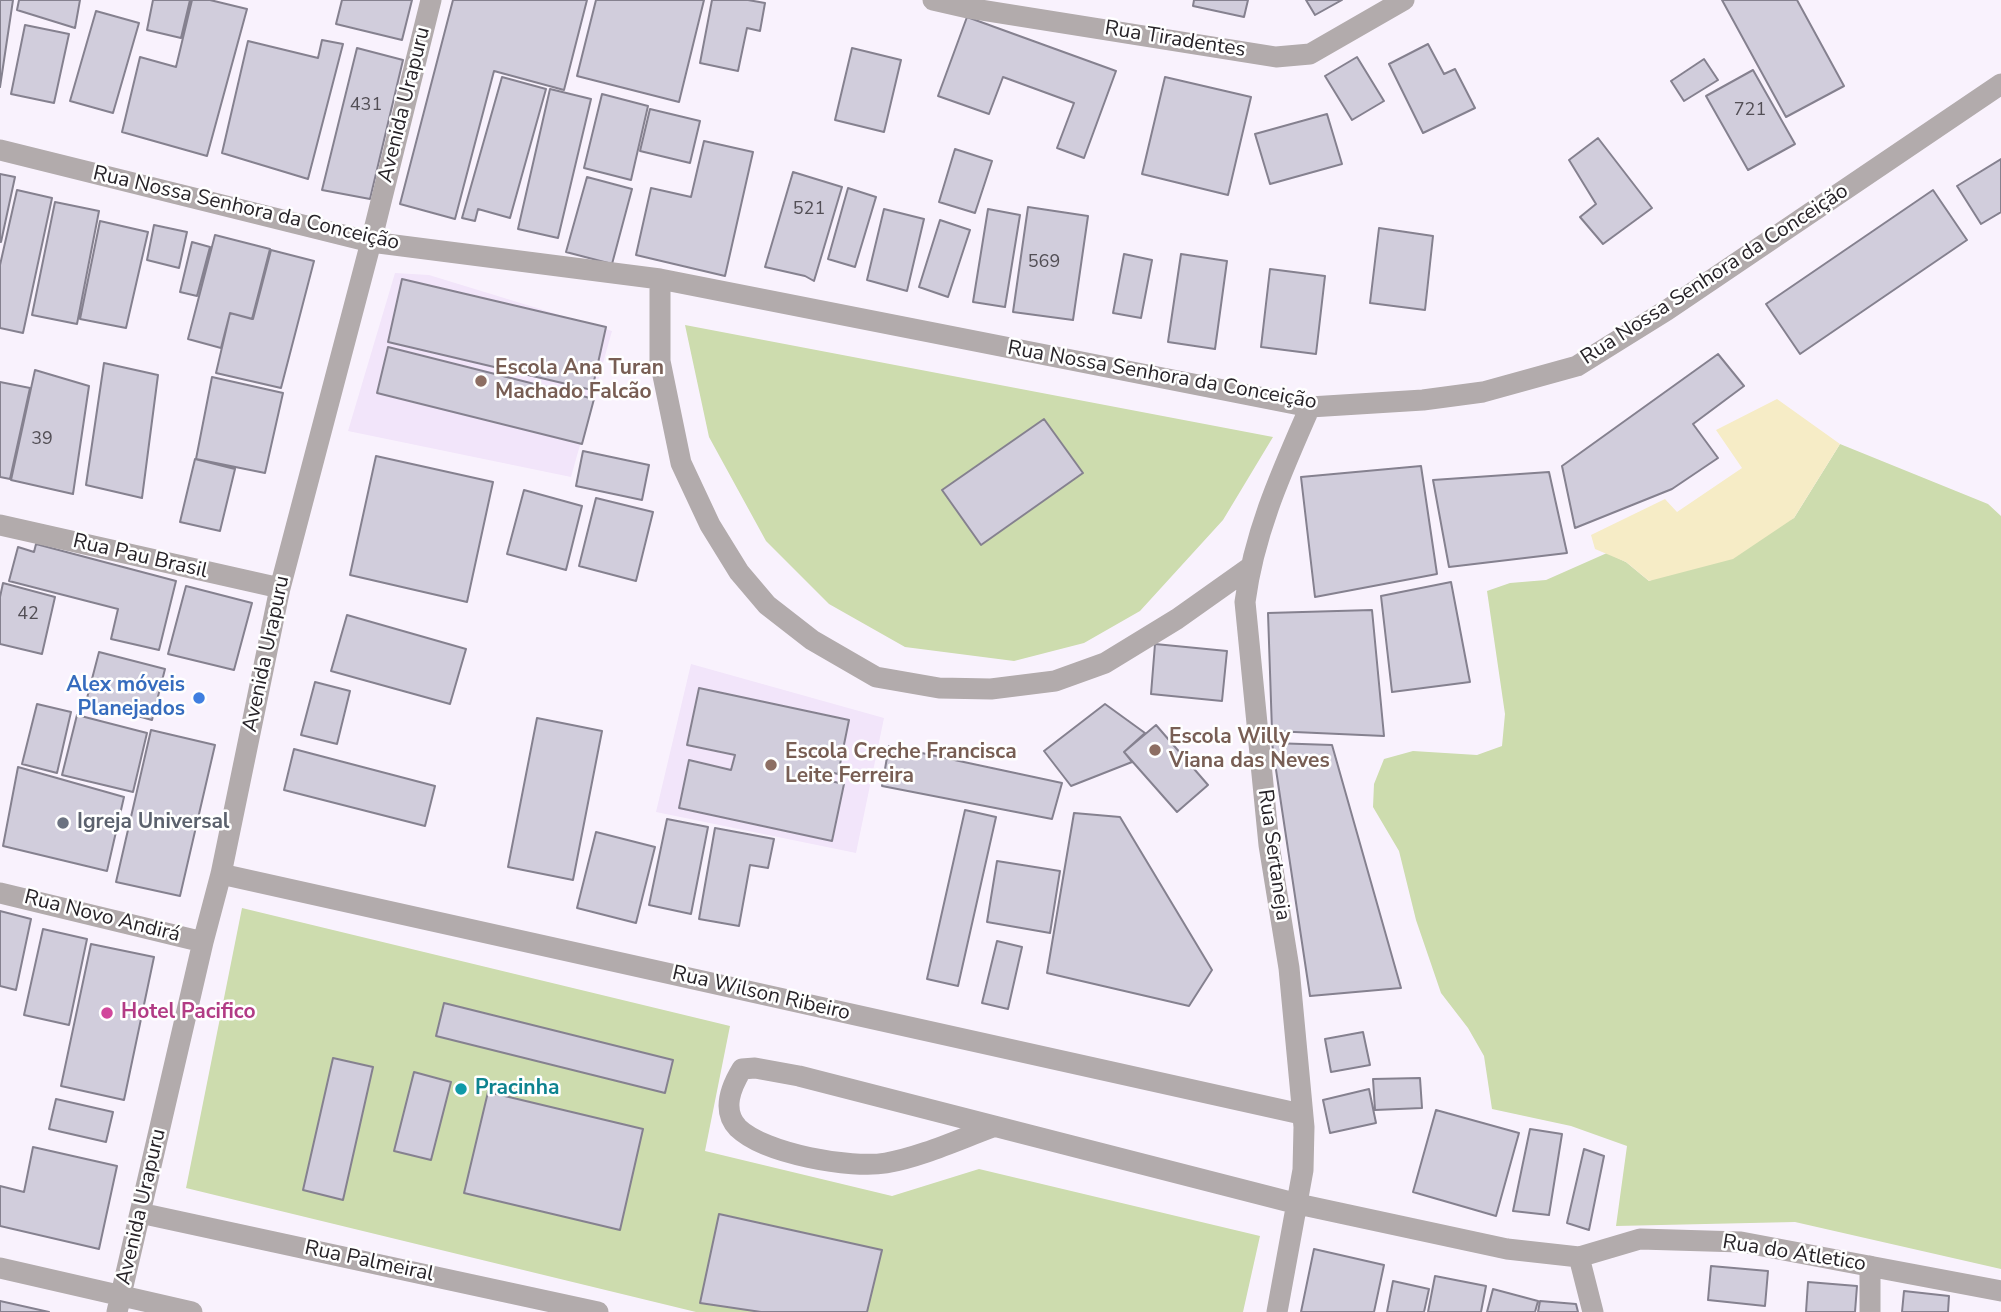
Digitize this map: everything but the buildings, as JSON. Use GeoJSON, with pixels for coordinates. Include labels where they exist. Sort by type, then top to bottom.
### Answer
{"type":"FeatureCollection","features":[{"type":"Feature","properties":{"kind":"street","name":"Avenida Urapuru"},"geometry":{"type":"LineString","coordinates":[[119,1304],[221,874],[280,589],[431,0]]}},
{"type":"Feature","properties":{"kind":"street","name":"Rua Tiradentes"},"geometry":{"type":"LineString","coordinates":[[933,0],[968,8],[1276,57],[1310,54],[1404,0]]}},
{"type":"Feature","properties":{"kind":"street","name":"Rua Nossa Senhora da Conceição"},"geometry":{"type":"LineString","coordinates":[[0,150],[371,242],[660,279],[1310,407],[1423,400],[1483,392],[1577,366],[1667,310],[2001,84]]}},
{"type":"Feature","properties":{"kind":"street"},"geometry":{"type":"LineString","coordinates":[[660,279],[660,361],[681,463],[710,525],[739,572],[767,605],[812,640],[876,677],[939,688],[991,689],[1055,681],[1105,663],[1177,619],[1249,568]]}},
{"type":"Feature","properties":{"kind":"street","name":"Rua Sertaneja"},"geometry":{"type":"LineString","coordinates":[[1277,1312],[1303,1170],[1304,1127],[1289,968],[1269,845],[1245,602],[1249,568],[1268,504],[1310,407]]}},
{"type":"Feature","properties":{"kind":"street","name":"Rua Pau Brasil"},"geometry":{"type":"LineString","coordinates":[[0,525],[280,589]]}},
{"type":"Feature","properties":{"kind":"street","name":"Rua Wilson Ribeiro"},"geometry":{"type":"LineString","coordinates":[[221,874],[1301,1114]]}},
{"type":"Feature","properties":{"kind":"street","name":"Rua Novo Andirá"},"geometry":{"type":"LineString","coordinates":[[0,892],[203,942]]}},
{"type":"Feature","properties":{"kind":"street"},"geometry":{"type":"LineString","coordinates":[[993,1127],[887,1163],[858,1165],[829,1162],[785,1150],[746,1133],[737,1127],[729,1103],[731,1087],[742,1069],[755,1068],[885,1097],[1298,1204]]}},
{"type":"Feature","properties":{"kind":"street","name":"Rua do Atletico"},"geometry":{"type":"LineString","coordinates":[[1298,1204],[1507,1249],[1579,1257],[1640,1239],[1741,1242],[2001,1291]]}},
{"type":"Feature","properties":{"kind":"street","name":"Rua Palmeiral"},"geometry":{"type":"LineString","coordinates":[[141,1213],[598,1312]]}},
{"type":"Feature","properties":{"kind":"street"},"geometry":{"type":"LineString","coordinates":[[1579,1257],[1593,1312]]}},
{"type":"Feature","properties":{"kind":"street"},"geometry":{"type":"LineString","coordinates":[[1870,1266],[1870,1312]]}},
{"type":"Feature","properties":{"kind":"street"},"geometry":{"type":"LineString","coordinates":[[0,1268],[119,1304],[191,1312]]}},
{"type":"Feature","properties":{"kind":"shaded area","name":"Escola Ana Turan Machado Falcão"},"geometry":{"type":"Polygon","coordinates":[[[395,273],[429,275],[612,331],[571,477],[348,431],[395,273]]]}},
{"type":"Feature","properties":{"kind":"shaded area","name":"Escola Creche Francisca Leite Ferreira"},"geometry":{"type":"Polygon","coordinates":[[[691,664],[884,718],[856,853],[656,812],[691,664]]]}},
{"type":"Feature","properties":{"kind":"green space"},"geometry":{"type":"Polygon","coordinates":[[[685,325],[1273,437],[1223,520],[1140,611],[1084,643],[1014,661],[905,647],[829,604],[766,541],[709,437],[685,325]]]}},
{"type":"Feature","properties":{"kind":"green space"},"geometry":{"type":"Polygon","coordinates":[[[1840,444],[1988,504],[2001,516],[2001,1269],[1795,1222],[1616,1226],[1627,1146],[1571,1126],[1492,1109],[1484,1056],[1468,1028],[1441,993],[1416,920],[1399,851],[1373,807],[1374,784],[1384,759],[1413,751],[1477,755],[1502,746],[1505,714],[1487,591],[1510,583],[1546,580],[1607,553],[1626,562],[1649,581],[1794,518],[1840,444]]]}},
{"type":"Feature","properties":{"kind":"green space","name":"Pracinha"},"geometry":{"type":"Polygon","coordinates":[[[242,908],[730,1026],[705,1151],[892,1196],[979,1169],[1260,1236],[1243,1312],[696,1312],[186,1188],[242,908]]]}},
{"type":"Feature","properties":{"kind":"sand"},"geometry":{"type":"Polygon","coordinates":[[[1777,399],[1840,444],[1794,518],[1733,559],[1649,581],[1626,562],[1595,549],[1591,535],[1665,499],[1677,512],[1742,468],[1716,430],[1777,399]]]}},
{"type":"Feature","properties":{"kind":"place","name":"Escola Ana Turan Machado Falcão"},"geometry":{"type":"Point","coordinates":[481,381]}},
{"type":"Feature","properties":{"kind":"place","name":"Alex móveis Planejados"},"geometry":{"type":"Point","coordinates":[199,698]}},
{"type":"Feature","properties":{"kind":"place","name":"Escola Willy Viana das Neves"},"geometry":{"type":"Point","coordinates":[1155,750]}},
{"type":"Feature","properties":{"kind":"place","name":"Escola Creche Francisca Leite Ferreira"},"geometry":{"type":"Point","coordinates":[771,765]}},
{"type":"Feature","properties":{"kind":"place","name":"Igreja Universal"},"geometry":{"type":"Point","coordinates":[63,823]}},
{"type":"Feature","properties":{"kind":"place","name":"Hotel Pacifico"},"geometry":{"type":"Point","coordinates":[107,1013]}},
{"type":"Feature","properties":{"kind":"place","name":"Pracinha"},"geometry":{"type":"Point","coordinates":[461,1089]}}]}
